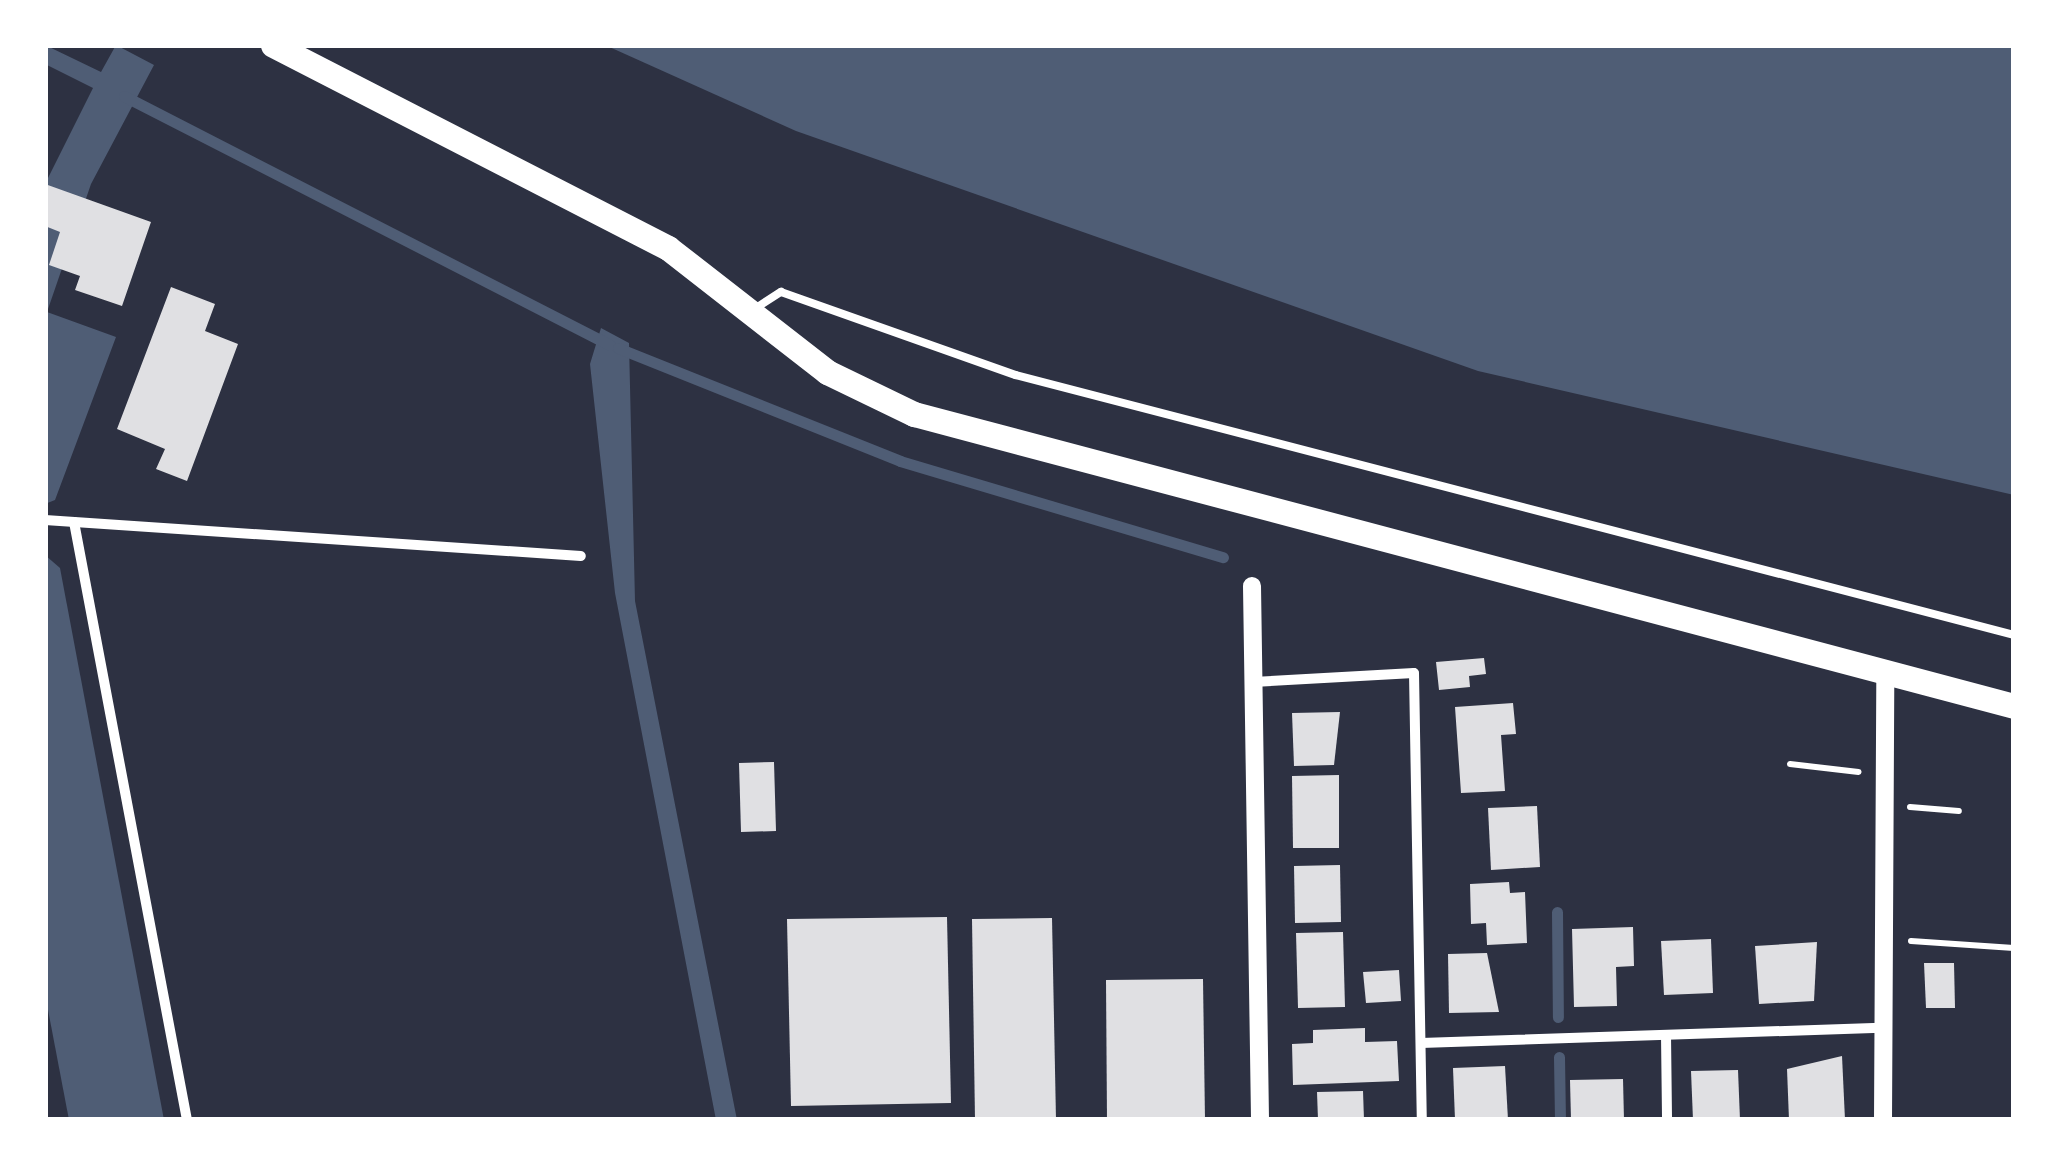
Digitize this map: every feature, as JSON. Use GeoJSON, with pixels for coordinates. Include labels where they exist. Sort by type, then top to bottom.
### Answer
{"type":"FeatureCollection","features":[{"type":"Feature","properties":{"kind":"main road"},"geometry":{"type":"LineString","coordinates":[[274,45],[668,248],[754,309],[827,372],[914,414],[1885,675],[2014,706]]}},
{"type":"Feature","properties":{"kind":"street"},"geometry":{"type":"LineString","coordinates":[[45,520],[581,556]]}},
{"type":"Feature","properties":{"kind":"street"},"geometry":{"type":"LineString","coordinates":[[74,522],[187,1120]]}},
{"type":"Feature","properties":{"kind":"street"},"geometry":{"type":"LineString","coordinates":[[1252,586],[1260,1120]]}},
{"type":"Feature","properties":{"kind":"street"},"geometry":{"type":"LineString","coordinates":[[1254,682],[1414,673],[1422,1120]]}},
{"type":"Feature","properties":{"kind":"street"},"geometry":{"type":"LineString","coordinates":[[1883,1120],[1880,774],[1885,675]]}},
{"type":"Feature","properties":{"kind":"street"},"geometry":{"type":"LineString","coordinates":[[1421,1044],[1882,1028]]}},
{"type":"Feature","properties":{"kind":"street"},"geometry":{"type":"LineString","coordinates":[[1666,1036],[1667,1120]]}},
{"type":"Feature","properties":{"kind":"lane"},"geometry":{"type":"LineString","coordinates":[[754,309],[781,292],[1016,375],[2014,634]]}},
{"type":"Feature","properties":{"kind":"path"},"geometry":{"type":"LineString","coordinates":[[1790,764],[1880,774]]}},
{"type":"Feature","properties":{"kind":"path"},"geometry":{"type":"LineString","coordinates":[[1880,804],[1959,811]]}},
{"type":"Feature","properties":{"kind":"path"},"geometry":{"type":"LineString","coordinates":[[1880,939],[2014,948]]}},
{"type":"Feature","properties":{"kind":"water"},"geometry":{"type":"Polygon","coordinates":[[[45,45],[101,72],[116,45],[154,65],[91,184],[47,312],[116,337],[55,500],[45,504],[45,184],[93,88],[45,64],[45,45]]]}},
{"type":"Feature","properties":{"kind":"water"},"geometry":{"type":"Polygon","coordinates":[[[605,45],[2014,45],[2014,495],[1478,371],[796,131],[605,45]]]}},
{"type":"Feature","properties":{"kind":"water"},"geometry":{"type":"Polygon","coordinates":[[[601,328],[629,343],[635,601],[737,1120],[716,1120],[615,593],[590,364],[601,328]]]}},
{"type":"Feature","properties":{"kind":"water"},"geometry":{"type":"Polygon","coordinates":[[[45,555],[60,568],[164,1120],[69,1120],[45,994],[45,555]]]}},
{"type":"Feature","properties":{"kind":"building"},"geometry":{"type":"Polygon","coordinates":[[[45,184],[151,222],[122,306],[75,290],[80,276],[49,265],[60,232],[45,226],[45,184]]]}},
{"type":"Feature","properties":{"kind":"building"},"geometry":{"type":"Polygon","coordinates":[[[171,287],[215,304],[205,331],[238,344],[187,481],[156,469],[165,449],[117,429],[171,287]]]}},
{"type":"Feature","properties":{"kind":"building"},"geometry":{"type":"Polygon","coordinates":[[[1484,658],[1486,674],[1469,676],[1470,687],[1439,690],[1436,662],[1484,658]]]}},
{"type":"Feature","properties":{"kind":"building"},"geometry":{"type":"Polygon","coordinates":[[[1513,703],[1516,734],[1501,735],[1505,791],[1461,793],[1455,707],[1513,703]]]}},
{"type":"Feature","properties":{"kind":"building"},"geometry":{"type":"Polygon","coordinates":[[[1340,712],[1334,765],[1294,766],[1292,713],[1340,712]]]}},
{"type":"Feature","properties":{"kind":"building"},"geometry":{"type":"Polygon","coordinates":[[[774,762],[776,831],[741,832],[739,763],[774,762]]]}},
{"type":"Feature","properties":{"kind":"building"},"geometry":{"type":"Polygon","coordinates":[[[1339,775],[1339,848],[1293,848],[1292,776],[1339,775]]]}},
{"type":"Feature","properties":{"kind":"building"},"geometry":{"type":"Polygon","coordinates":[[[1537,806],[1540,867],[1491,870],[1488,808],[1537,806]]]}},
{"type":"Feature","properties":{"kind":"building"},"geometry":{"type":"Polygon","coordinates":[[[1340,865],[1341,922],[1295,923],[1294,866],[1340,865]]]}},
{"type":"Feature","properties":{"kind":"building"},"geometry":{"type":"Polygon","coordinates":[[[1509,882],[1510,893],[1525,892],[1527,943],[1487,945],[1486,923],[1471,924],[1470,884],[1509,882]]]}},
{"type":"Feature","properties":{"kind":"building"},"geometry":{"type":"Polygon","coordinates":[[[947,917],[951,1103],[791,1106],[787,919],[947,917]]]}},
{"type":"Feature","properties":{"kind":"building"},"geometry":{"type":"Polygon","coordinates":[[[1052,918],[1056,1120],[975,1120],[972,919],[1052,918]]]}},
{"type":"Feature","properties":{"kind":"building"},"geometry":{"type":"Polygon","coordinates":[[[1633,927],[1634,966],[1616,967],[1617,1006],[1574,1007],[1572,929],[1633,927]]]}},
{"type":"Feature","properties":{"kind":"building"},"geometry":{"type":"Polygon","coordinates":[[[1343,932],[1345,1007],[1298,1008],[1296,933],[1343,932]]]}},
{"type":"Feature","properties":{"kind":"building"},"geometry":{"type":"Polygon","coordinates":[[[1711,939],[1713,993],[1664,995],[1661,941],[1711,939]]]}},
{"type":"Feature","properties":{"kind":"building"},"geometry":{"type":"Polygon","coordinates":[[[1817,942],[1814,1001],[1759,1004],[1755,946],[1817,942]]]}},
{"type":"Feature","properties":{"kind":"building"},"geometry":{"type":"Polygon","coordinates":[[[1487,953],[1499,1012],[1449,1013],[1448,954],[1487,953]]]}},
{"type":"Feature","properties":{"kind":"building"},"geometry":{"type":"Polygon","coordinates":[[[1924,963],[1954,963],[1955,1008],[1926,1008],[1924,963]]]}},
{"type":"Feature","properties":{"kind":"building"},"geometry":{"type":"Polygon","coordinates":[[[1399,970],[1401,1001],[1366,1003],[1363,972],[1399,970]]]}},
{"type":"Feature","properties":{"kind":"building"},"geometry":{"type":"Polygon","coordinates":[[[1203,979],[1205,1120],[1107,1120],[1106,980],[1203,979]]]}},
{"type":"Feature","properties":{"kind":"building"},"geometry":{"type":"Polygon","coordinates":[[[1365,1028],[1365,1042],[1397,1041],[1399,1081],[1293,1085],[1292,1044],[1313,1043],[1313,1030],[1365,1028]]]}},
{"type":"Feature","properties":{"kind":"building"},"geometry":{"type":"Polygon","coordinates":[[[1842,1056],[1845,1120],[1789,1120],[1787,1069],[1842,1056]]]}},
{"type":"Feature","properties":{"kind":"building"},"geometry":{"type":"Polygon","coordinates":[[[1505,1066],[1508,1120],[1455,1120],[1453,1068],[1505,1066]]]}},
{"type":"Feature","properties":{"kind":"building"},"geometry":{"type":"Polygon","coordinates":[[[1738,1070],[1740,1120],[1693,1120],[1691,1071],[1738,1070]]]}},
{"type":"Feature","properties":{"kind":"building"},"geometry":{"type":"Polygon","coordinates":[[[1623,1079],[1624,1120],[1571,1120],[1570,1080],[1623,1079]]]}},
{"type":"Feature","properties":{"kind":"building"},"geometry":{"type":"Polygon","coordinates":[[[1363,1091],[1364,1120],[1318,1120],[1317,1092],[1363,1091]]]}},
{"type":"Feature","properties":{"kind":"waterway"},"geometry":{"type":"LineString","coordinates":[[124,96],[610,345]]}},
{"type":"Feature","properties":{"kind":"waterway"},"geometry":{"type":"LineString","coordinates":[[618,348],[900,461],[1223,557]]}},
{"type":"Feature","properties":{"kind":"waterway"},"geometry":{"type":"LineString","coordinates":[[1557,912],[1558,1017]]}},
{"type":"Feature","properties":{"kind":"waterway"},"geometry":{"type":"LineString","coordinates":[[1559,1057],[1560,1120]]}}]}
